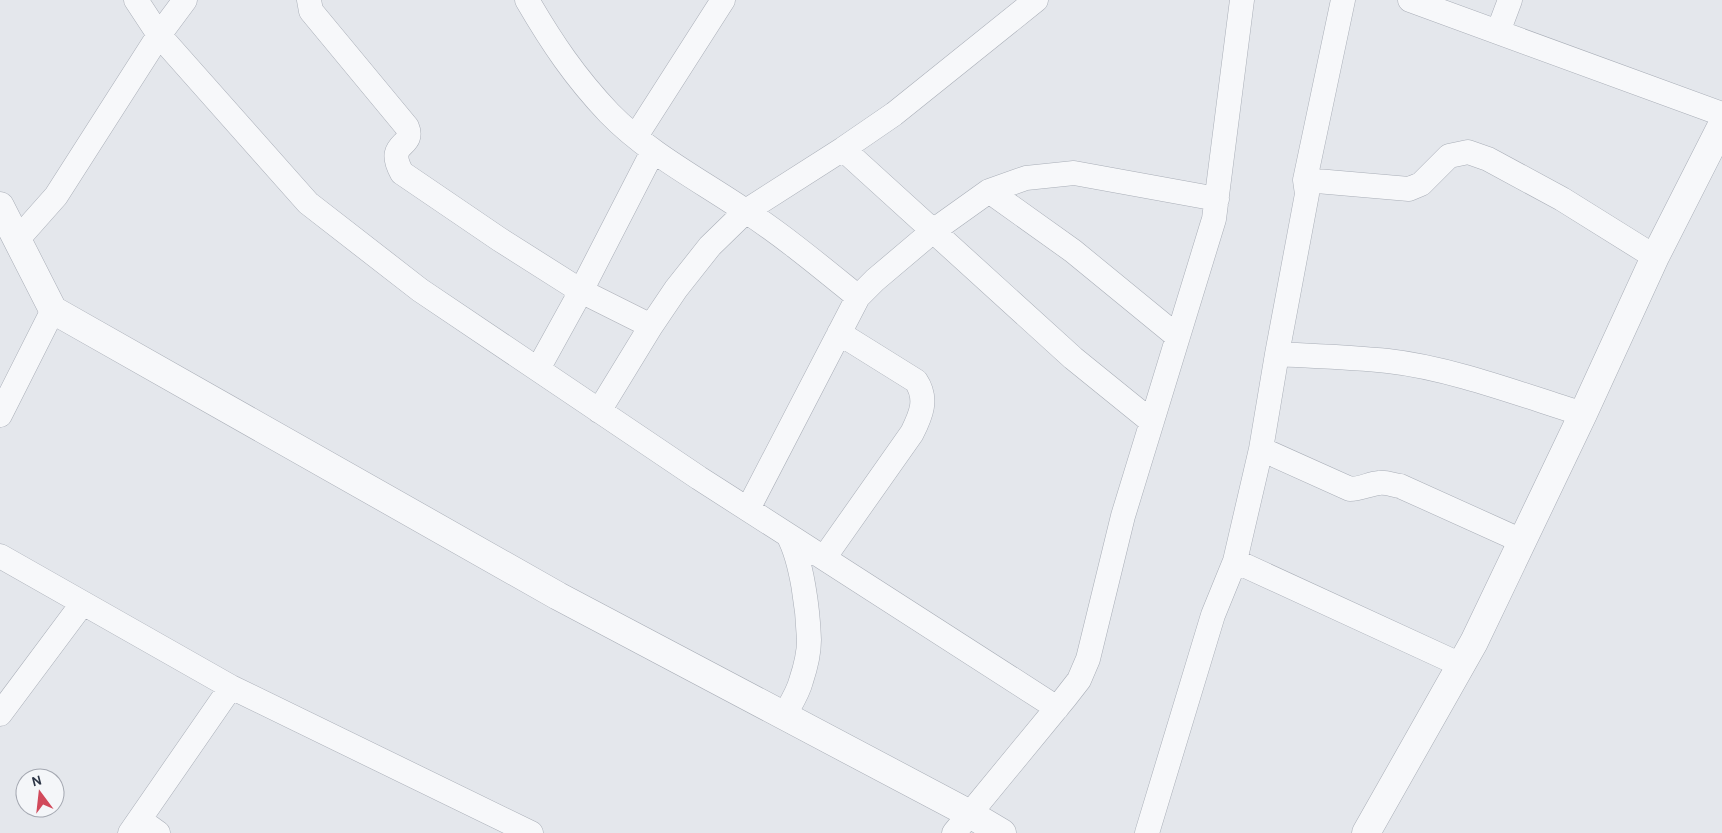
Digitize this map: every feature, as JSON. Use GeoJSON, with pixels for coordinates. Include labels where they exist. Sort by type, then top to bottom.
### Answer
{"type":"FeatureCollection","features":[{"type":"Feature","properties":{"kind":"street"},"geometry":{"type":"LineString","coordinates":[[136,0],[159,35],[308,203],[420,290],[699,478],[1056,708]]}},
{"type":"Feature","properties":{"kind":"street"},"geometry":{"type":"LineString","coordinates":[[17,240],[56,196],[159,35],[185,0]]}},
{"type":"Feature","properties":{"kind":"street"},"geometry":{"type":"LineString","coordinates":[[308,0],[311,10],[407,127],[409,132],[408,139],[397,150],[396,157],[396,163],[402,173],[499,239],[582,291],[651,326]]}},
{"type":"Feature","properties":{"kind":"street"},"geometry":{"type":"LineString","coordinates":[[527,0],[572,72],[610,114],[644,144],[746,211],[858,297]]}},
{"type":"Feature","properties":{"kind":"street"},"geometry":{"type":"LineString","coordinates":[[538,369],[582,291],[644,144],[723,0]]}},
{"type":"Feature","properties":{"kind":"street"},"geometry":{"type":"LineString","coordinates":[[600,411],[651,326],[676,289],[710,246],[746,211],[894,114],[1036,0]]}},
{"type":"Feature","properties":{"kind":"street"},"geometry":{"type":"LineString","coordinates":[[962,823],[1079,680],[1088,659],[1123,516],[1214,219],[1242,0]]}},
{"type":"Feature","properties":{"kind":"street"},"geometry":{"type":"LineString","coordinates":[[1147,833],[1213,615],[1234,561],[1261,449],[1307,194],[1305,180],[1343,0]]}},
{"type":"Feature","properties":{"kind":"street"},"geometry":{"type":"LineString","coordinates":[[1410,0],[1722,114]]}},
{"type":"Feature","properties":{"kind":"street"},"geometry":{"type":"LineString","coordinates":[[1498,32],[1510,0]]}},
{"type":"Feature","properties":{"kind":"street"},"geometry":{"type":"LineString","coordinates":[[1366,833],[1474,642],[1583,414],[1655,257],[1722,125]]}},
{"type":"Feature","properties":{"kind":"street"},"geometry":{"type":"LineString","coordinates":[[843,149],[1073,358],[1152,422]]}},
{"type":"Feature","properties":{"kind":"street"},"geometry":{"type":"LineString","coordinates":[[1305,180],[1408,189],[1421,184],[1449,156],[1468,152],[1488,159],[1562,199],[1655,257]]}},
{"type":"Feature","properties":{"kind":"street"},"geometry":{"type":"LineString","coordinates":[[748,509],[858,297],[875,280],[933,231],[989,191],[1026,178],[1074,173],[1216,199]]}},
{"type":"Feature","properties":{"kind":"street"},"geometry":{"type":"LineString","coordinates":[[989,191],[1073,251],[1178,337]]}},
{"type":"Feature","properties":{"kind":"street"},"geometry":{"type":"LineString","coordinates":[[0,206],[53,310],[558,596],[784,716],[962,823],[1002,833]]}},
{"type":"Feature","properties":{"kind":"street"},"geometry":{"type":"LineString","coordinates":[[3,400],[53,310]]}},
{"type":"Feature","properties":{"kind":"street"},"geometry":{"type":"LineString","coordinates":[[824,558],[912,433],[920,417],[923,402],[922,394],[916,381],[839,332]]}},
{"type":"Feature","properties":{"kind":"street"},"geometry":{"type":"LineString","coordinates":[[1277,354],[1388,361],[1416,366],[1464,377],[1583,414]]}},
{"type":"Feature","properties":{"kind":"street"},"geometry":{"type":"LineString","coordinates":[[1261,449],[1350,489],[1358,489],[1377,483],[1400,486],[1522,541]]}},
{"type":"Feature","properties":{"kind":"street"},"geometry":{"type":"LineString","coordinates":[[784,716],[801,683],[809,642],[804,596],[797,558],[788,535]]}},
{"type":"Feature","properties":{"kind":"street"},"geometry":{"type":"LineString","coordinates":[[0,556],[231,687],[502,827],[531,833]]}},
{"type":"Feature","properties":{"kind":"street"},"geometry":{"type":"LineString","coordinates":[[1234,561],[1460,665]]}},
{"type":"Feature","properties":{"kind":"street"},"geometry":{"type":"LineString","coordinates":[[0,714],[82,604]]}},
{"type":"Feature","properties":{"kind":"street"},"geometry":{"type":"LineString","coordinates":[[143,829],[231,687]]}}]}
